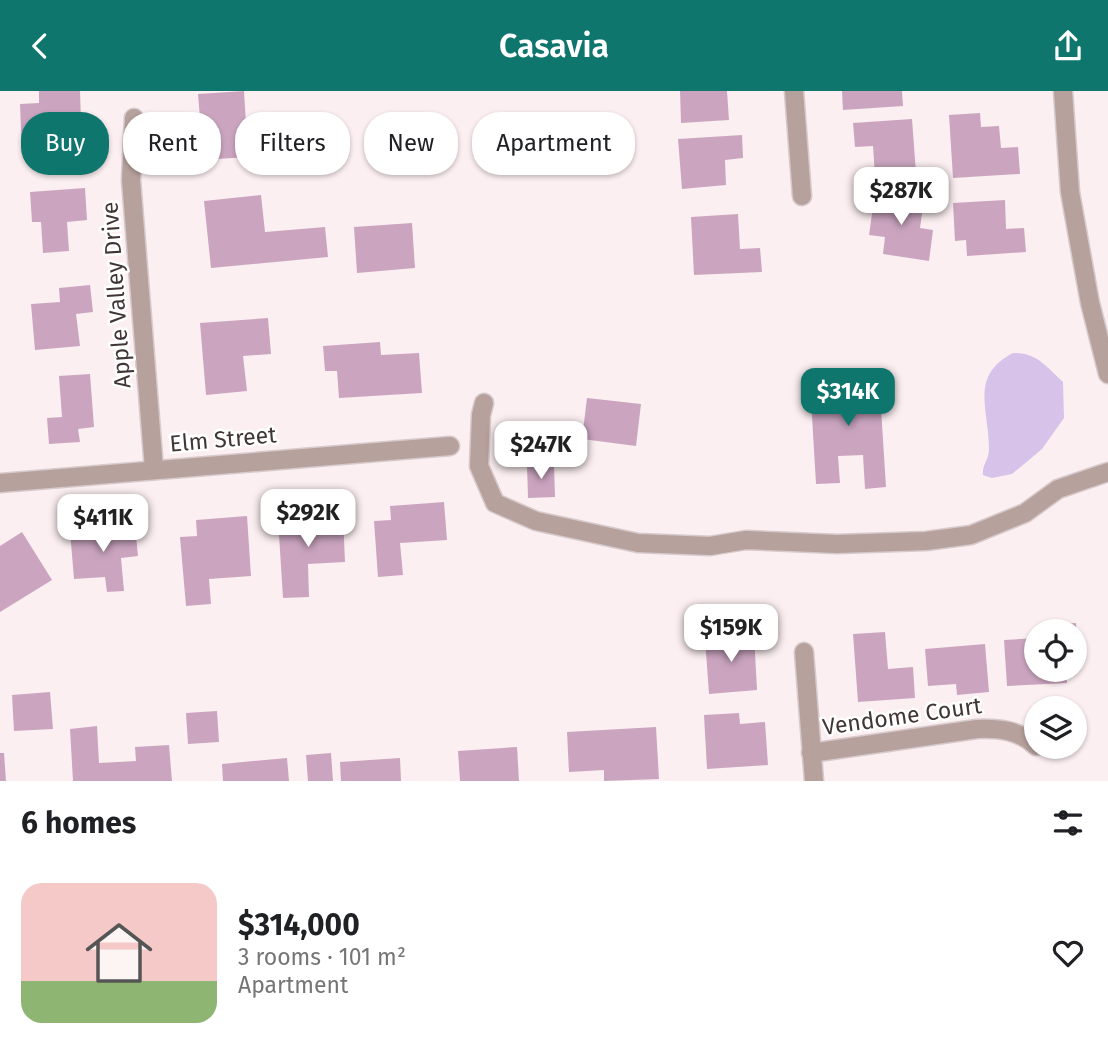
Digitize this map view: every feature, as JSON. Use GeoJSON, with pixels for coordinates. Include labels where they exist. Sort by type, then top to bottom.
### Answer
{"type":"FeatureCollection","features":[{"type":"Feature","properties":{"kind":"street"},"geometry":{"type":"LineString","coordinates":[[793,91],[802,196]]}},
{"type":"Feature","properties":{"kind":"street"},"geometry":{"type":"LineString","coordinates":[[1063,91],[1070,192],[1090,303],[1108,374]]}},
{"type":"Feature","properties":{"kind":"street","name":"Apple Valley Drive"},"geometry":{"type":"LineString","coordinates":[[131,175],[153,469]]}},
{"type":"Feature","properties":{"kind":"street"},"geometry":{"type":"LineString","coordinates":[[484,403],[479,466],[495,503],[536,521],[638,543],[710,545],[746,540],[837,544],[926,541],[971,535],[1025,513],[1058,489],[1108,472]]}},
{"type":"Feature","properties":{"kind":"street","name":"Elm Street"},"geometry":{"type":"LineString","coordinates":[[0,483],[450,446]]}},
{"type":"Feature","properties":{"kind":"street"},"geometry":{"type":"LineString","coordinates":[[804,652],[814,781]]}},
{"type":"Feature","properties":{"kind":"street","name":"Vendome Court"},"geometry":{"type":"LineString","coordinates":[[811,753],[988,728],[1014,732],[1024,737]]}},
{"type":"Feature","properties":{"kind":"shaded area"},"geometry":{"type":"Polygon","coordinates":[[[1013,353],[1035,358],[1063,382],[1064,418],[1042,449],[1012,474],[992,478],[983,475],[989,449],[984,395],[986,383],[999,362],[1013,353]]]}},
{"type":"Feature","properties":{"kind":"building"},"geometry":{"type":"Polygon","coordinates":[[[39,91],[80,91],[81,112],[21,112],[21,130],[20,104],[39,103],[39,91]]]}},
{"type":"Feature","properties":{"kind":"building"},"geometry":{"type":"Polygon","coordinates":[[[244,91],[245,112],[235,112],[235,158],[221,159],[221,112],[200,112],[198,94],[244,91]]]}},
{"type":"Feature","properties":{"kind":"building"},"geometry":{"type":"Polygon","coordinates":[[[680,91],[727,91],[729,120],[681,123],[680,91]]]}},
{"type":"Feature","properties":{"kind":"building"},"geometry":{"type":"Polygon","coordinates":[[[842,91],[902,91],[903,106],[843,110],[842,91]]]}},
{"type":"Feature","properties":{"kind":"building"},"geometry":{"type":"Polygon","coordinates":[[[980,113],[981,127],[999,126],[1001,148],[1018,147],[1020,174],[953,178],[949,115],[980,113]]]}},
{"type":"Feature","properties":{"kind":"building"},"geometry":{"type":"Polygon","coordinates":[[[912,119],[916,173],[875,176],[873,146],[855,147],[853,123],[912,119]]]}},
{"type":"Feature","properties":{"kind":"building"},"geometry":{"type":"Polygon","coordinates":[[[742,135],[743,158],[725,160],[726,185],[682,189],[678,139],[742,135]]]}},
{"type":"Feature","properties":{"kind":"building"},"geometry":{"type":"Polygon","coordinates":[[[85,188],[87,220],[67,222],[69,251],[43,253],[41,222],[32,222],[30,192],[85,188]]]}},
{"type":"Feature","properties":{"kind":"building"},"geometry":{"type":"Polygon","coordinates":[[[875,193],[924,200],[920,228],[933,230],[929,261],[883,254],[885,237],[869,235],[875,193]]]}},
{"type":"Feature","properties":{"kind":"building"},"geometry":{"type":"Polygon","coordinates":[[[261,195],[265,232],[325,227],[328,257],[211,268],[204,201],[261,195]]]}},
{"type":"Feature","properties":{"kind":"building"},"geometry":{"type":"Polygon","coordinates":[[[1005,200],[1006,229],[1024,228],[1026,252],[967,256],[966,240],[955,241],[953,203],[1005,200]]]}},
{"type":"Feature","properties":{"kind":"building"},"geometry":{"type":"Polygon","coordinates":[[[738,214],[740,249],[760,248],[762,272],[694,275],[691,217],[738,214]]]}},
{"type":"Feature","properties":{"kind":"building"},"geometry":{"type":"Polygon","coordinates":[[[412,223],[415,268],[357,273],[354,227],[412,223]]]}},
{"type":"Feature","properties":{"kind":"building"},"geometry":{"type":"Polygon","coordinates":[[[90,285],[93,312],[76,314],[80,346],[35,350],[31,304],[60,302],[59,288],[90,285]]]}},
{"type":"Feature","properties":{"kind":"building"},"geometry":{"type":"Polygon","coordinates":[[[268,318],[271,354],[243,356],[247,391],[206,395],[200,323],[268,318]]]}},
{"type":"Feature","properties":{"kind":"building"},"geometry":{"type":"Polygon","coordinates":[[[380,342],[381,355],[419,353],[422,393],[339,398],[337,371],[325,371],[323,346],[380,342]]]}},
{"type":"Feature","properties":{"kind":"building"},"geometry":{"type":"Polygon","coordinates":[[[90,374],[94,427],[78,429],[80,442],[49,444],[47,418],[62,417],[59,376],[90,374]]]}},
{"type":"Feature","properties":{"kind":"building"},"geometry":{"type":"Polygon","coordinates":[[[879,377],[886,487],[865,489],[863,455],[838,456],[840,483],[816,484],[810,382],[879,377]]]}},
{"type":"Feature","properties":{"kind":"building"},"geometry":{"type":"Polygon","coordinates":[[[587,398],[641,404],[636,446],[582,439],[587,398]]]}},
{"type":"Feature","properties":{"kind":"building"},"geometry":{"type":"Polygon","coordinates":[[[554,464],[555,497],[528,498],[527,465],[554,464]]]}},
{"type":"Feature","properties":{"kind":"building"},"geometry":{"type":"Polygon","coordinates":[[[444,502],[447,540],[400,543],[403,575],[378,577],[374,521],[391,520],[390,506],[444,502]]]}},
{"type":"Feature","properties":{"kind":"building"},"geometry":{"type":"Polygon","coordinates":[[[343,515],[345,562],[308,564],[309,597],[283,598],[278,519],[343,515]]]}},
{"type":"Feature","properties":{"kind":"building"},"geometry":{"type":"Polygon","coordinates":[[[247,516],[251,576],[209,579],[211,604],[186,606],[180,537],[197,536],[196,520],[247,516]]]}},
{"type":"Feature","properties":{"kind":"building"},"geometry":{"type":"Polygon","coordinates":[[[135,526],[138,556],[121,558],[124,591],[107,592],[105,577],[74,579],[70,531],[135,526]]]}},
{"type":"Feature","properties":{"kind":"building"},"geometry":{"type":"Polygon","coordinates":[[[22,532],[52,580],[0,612],[0,546],[22,532]]]}},
{"type":"Feature","properties":{"kind":"building"},"geometry":{"type":"Polygon","coordinates":[[[885,632],[888,669],[913,667],[915,698],[858,702],[853,634],[885,632]]]}},
{"type":"Feature","properties":{"kind":"building"},"geometry":{"type":"Polygon","coordinates":[[[754,635],[757,690],[709,694],[705,638],[754,635]]]}},
{"type":"Feature","properties":{"kind":"building"},"geometry":{"type":"Polygon","coordinates":[[[1024,639],[1024,682],[1067,683],[1007,686],[1004,640],[1024,639]]]}},
{"type":"Feature","properties":{"kind":"building"},"geometry":{"type":"Polygon","coordinates":[[[985,644],[989,692],[957,695],[956,684],[928,686],[925,649],[985,644]]]}},
{"type":"Feature","properties":{"kind":"building"},"geometry":{"type":"Polygon","coordinates":[[[50,692],[53,729],[14,731],[12,695],[50,692]]]}},
{"type":"Feature","properties":{"kind":"building"},"geometry":{"type":"Polygon","coordinates":[[[217,711],[219,742],[188,744],[186,713],[217,711]]]}},
{"type":"Feature","properties":{"kind":"building"},"geometry":{"type":"Polygon","coordinates":[[[739,713],[740,724],[765,722],[768,765],[707,769],[704,715],[739,713]]]}},
{"type":"Feature","properties":{"kind":"building"},"geometry":{"type":"Polygon","coordinates":[[[97,726],[99,763],[136,761],[135,747],[169,745],[172,781],[73,781],[70,729],[97,726]]]}},
{"type":"Feature","properties":{"kind":"building"},"geometry":{"type":"Polygon","coordinates":[[[656,727],[659,779],[604,781],[604,770],[569,772],[567,732],[656,727]]]}},
{"type":"Feature","properties":{"kind":"building"},"geometry":{"type":"Polygon","coordinates":[[[517,747],[519,781],[460,781],[458,751],[517,747]]]}},
{"type":"Feature","properties":{"kind":"building"},"geometry":{"type":"Polygon","coordinates":[[[0,753],[4,753],[6,781],[0,781],[0,753]]]}},
{"type":"Feature","properties":{"kind":"building"},"geometry":{"type":"Polygon","coordinates":[[[331,753],[333,781],[308,781],[306,755],[331,753]]]}},
{"type":"Feature","properties":{"kind":"building"},"geometry":{"type":"Polygon","coordinates":[[[287,758],[289,781],[223,781],[222,764],[287,758]]]}},
{"type":"Feature","properties":{"kind":"building"},"geometry":{"type":"Polygon","coordinates":[[[400,758],[401,781],[341,781],[340,762],[400,758]]]}}]}
